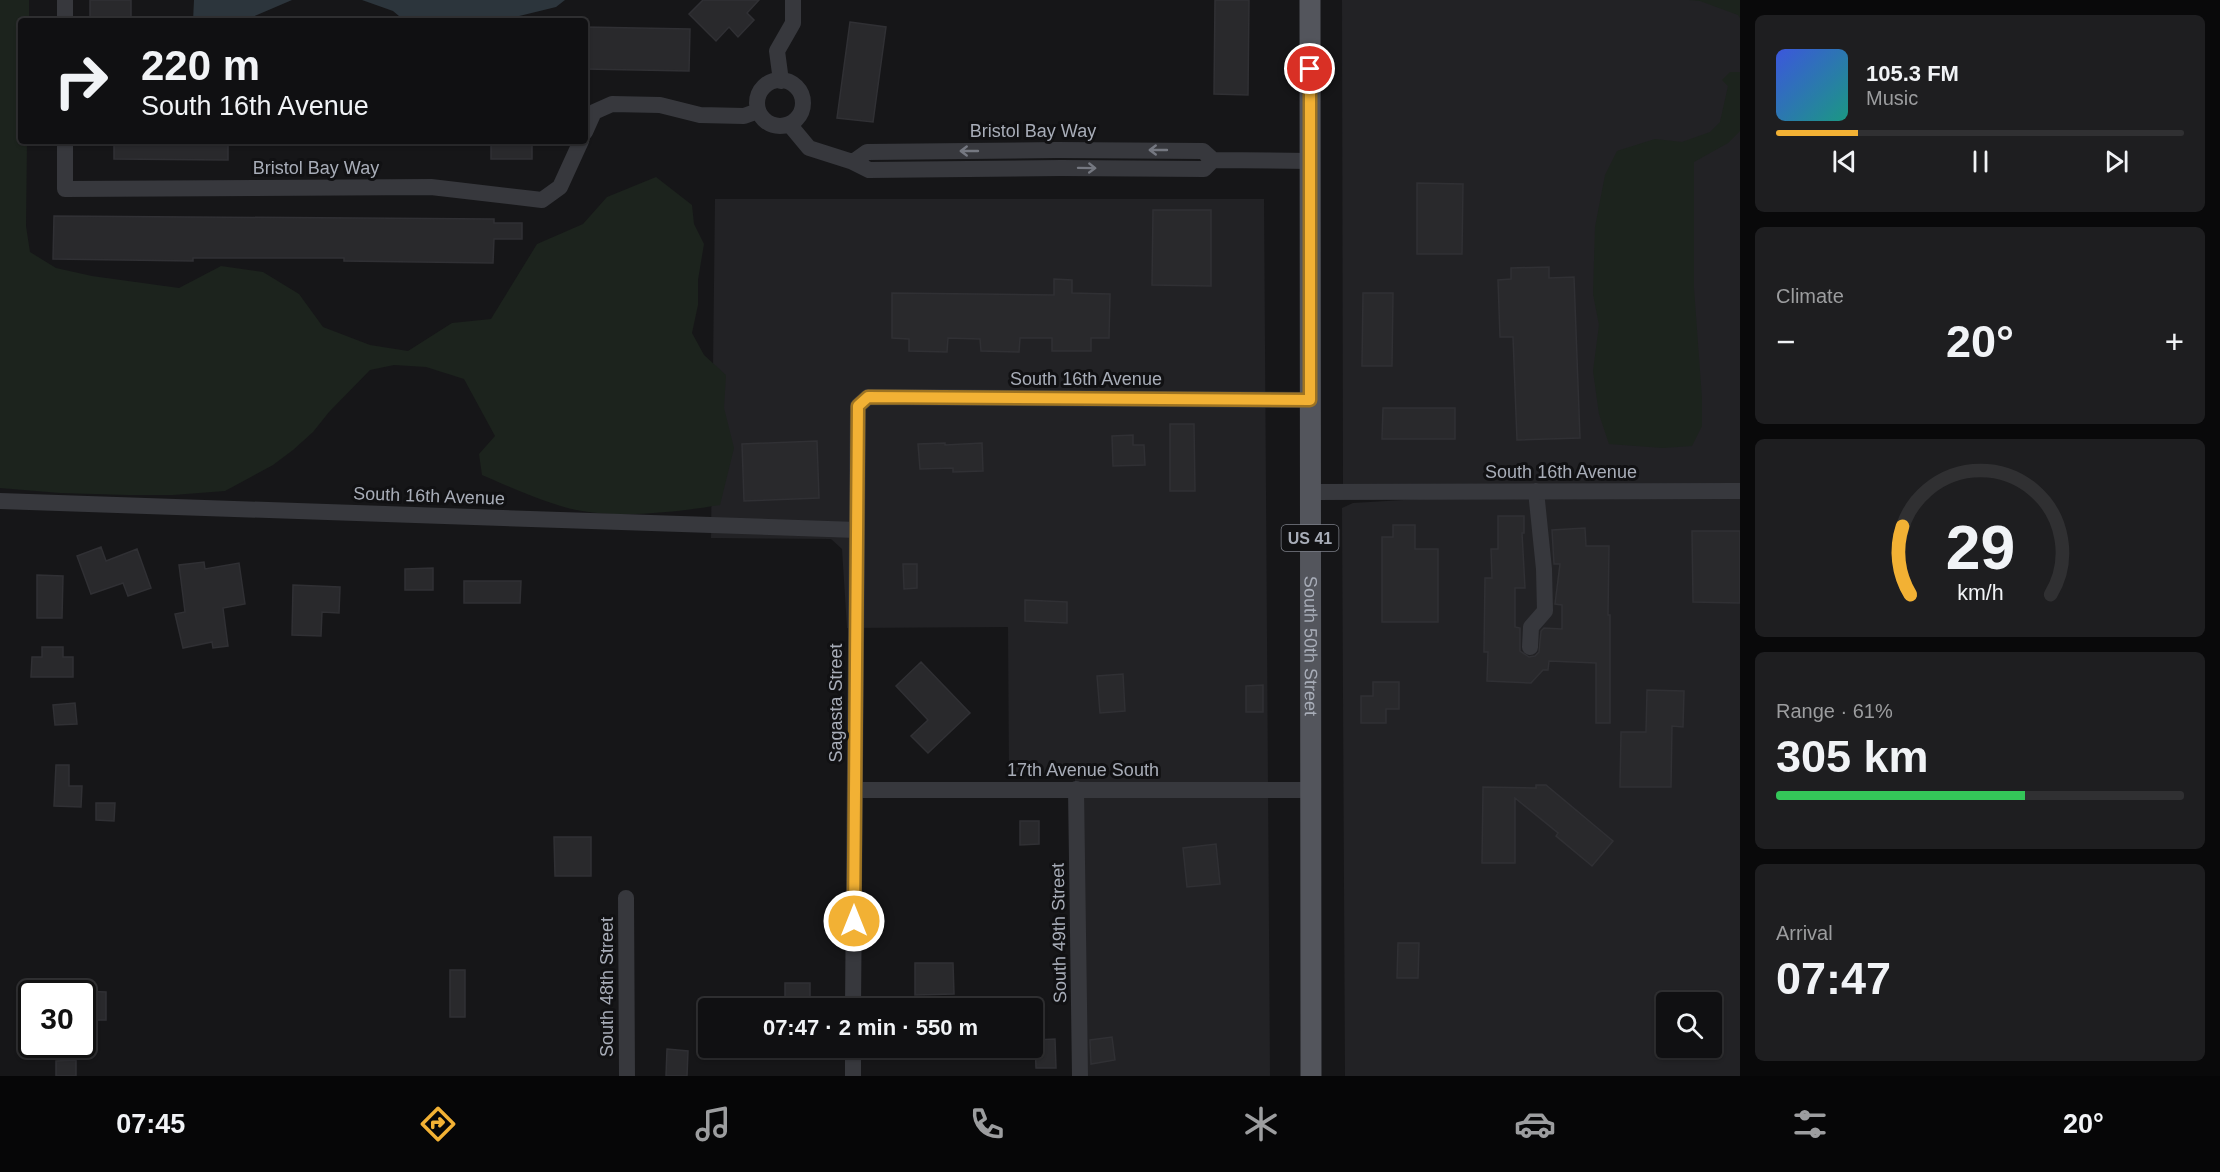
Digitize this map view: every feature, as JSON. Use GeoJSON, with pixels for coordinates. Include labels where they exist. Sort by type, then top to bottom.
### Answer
{"type":"FeatureCollection","features":[{"type":"Feature","properties":{"kind":"main road","name":"South 50th Street"},"geometry":{"type":"LineString","coordinates":[[1310,0],[1311,1076]]}},
{"type":"Feature","properties":{"kind":"street"},"geometry":{"type":"LineString","coordinates":[[65,0],[65,18]]}},
{"type":"Feature","properties":{"kind":"street"},"geometry":{"type":"LineString","coordinates":[[781,81],[777,51],[793,23],[793,0]]}},
{"type":"Feature","properties":{"kind":"street"},"geometry":{"type":"LineString","coordinates":[[774,81],[781,81],[795,86],[802,99],[800,114],[789,124],[774,126],[762,118],[758,111],[758,96],[761,89],[774,81]]}},
{"type":"Feature","properties":{"kind":"street"},"geometry":{"type":"LineString","coordinates":[[588,125],[594,112],[612,104],[660,105],[700,115],[744,116],[758,111]]}},
{"type":"Feature","properties":{"kind":"street","name":"Bristol Bay Way"},"geometry":{"type":"LineString","coordinates":[[789,124],[809,148],[853,162],[867,152],[1057,150],[1203,151],[1213,160],[1310,161]]}},
{"type":"Feature","properties":{"kind":"street","name":"Bristol Bay Way"},"geometry":{"type":"LineString","coordinates":[[65,144],[65,189],[431,187],[542,200],[560,187],[580,144]]}},
{"type":"Feature","properties":{"kind":"street","name":"South 16th Avenue"},"geometry":{"type":"LineString","coordinates":[[862,400],[868,397],[1310,400]]}},
{"type":"Feature","properties":{"kind":"street","name":"Sagasta Street"},"geometry":{"type":"LineString","coordinates":[[854,998],[858,406],[862,400]]}},
{"type":"Feature","properties":{"kind":"street"},"geometry":{"type":"LineString","coordinates":[[1530,647],[1531,627],[1545,610],[1544,569],[1536,491]]}},
{"type":"Feature","properties":{"kind":"street","name":"South 16th Avenue"},"geometry":{"type":"LineString","coordinates":[[1310,492],[1740,491]]}},
{"type":"Feature","properties":{"kind":"street","name":"South 16th Avenue"},"geometry":{"type":"LineString","coordinates":[[0,501],[857,530]]}},
{"type":"Feature","properties":{"kind":"street","name":"South 49th Street"},"geometry":{"type":"LineString","coordinates":[[1077,789],[1080,1076]]}},
{"type":"Feature","properties":{"kind":"street","name":"17th Avenue South"},"geometry":{"type":"LineString","coordinates":[[855,790],[1311,790]]}},
{"type":"Feature","properties":{"kind":"street","name":"South 48th Street"},"geometry":{"type":"LineString","coordinates":[[626,898],[627,1076]]}},
{"type":"Feature","properties":{"kind":"street"},"geometry":{"type":"LineString","coordinates":[[853,1058],[853,1076]]}},
{"type":"Feature","properties":{"kind":"shaded area"},"geometry":{"type":"Polygon","coordinates":[[[0,0],[29,0],[29,18],[18,18],[18,144],[27,144],[26,226],[30,252],[56,268],[92,276],[179,288],[221,266],[263,272],[299,294],[323,327],[370,345],[408,351],[452,323],[491,319],[537,244],[583,224],[607,197],[656,177],[692,205],[694,224],[704,244],[698,280],[698,305],[692,333],[704,355],[726,375],[724,408],[734,448],[720,505],[651,513],[599,513],[557,505],[505,485],[482,475],[479,454],[495,436],[464,379],[426,367],[394,365],[370,370],[313,432],[293,450],[273,465],[225,491],[173,495],[128,495],[0,488],[0,0]]]}},
{"type":"Feature","properties":{"kind":"shaded area"},"geometry":{"type":"Polygon","coordinates":[[[194,0],[292,0],[250,18],[193,18],[194,0]]]}},
{"type":"Feature","properties":{"kind":"shaded area"},"geometry":{"type":"Polygon","coordinates":[[[362,0],[565,0],[556,7],[511,18],[401,18],[393,11],[362,0]]]}},
{"type":"Feature","properties":{"kind":"shaded area"},"geometry":{"type":"Polygon","coordinates":[[[1342,0],[1740,0],[1740,486],[1343,484],[1342,0]]]}},
{"type":"Feature","properties":{"kind":"shaded area"},"geometry":{"type":"Polygon","coordinates":[[[1689,0],[1740,0],[1740,18],[1738,15],[1700,1],[1689,0]]]}},
{"type":"Feature","properties":{"kind":"shaded area"},"geometry":{"type":"Polygon","coordinates":[[[1730,72],[1740,72],[1740,131],[1728,143],[1694,162],[1694,288],[1702,426],[1692,446],[1663,448],[1609,444],[1599,414],[1593,371],[1599,325],[1593,294],[1595,227],[1605,175],[1617,151],[1655,139],[1682,142],[1710,132],[1720,122],[1728,86],[1722,80],[1730,72]]]}},
{"type":"Feature","properties":{"kind":"shaded area"},"geometry":{"type":"Polygon","coordinates":[[[715,199],[1264,199],[1270,1076],[1074,1076],[1075,773],[1009,774],[1008,627],[847,628],[842,549],[831,539],[711,538],[715,199]]]}},
{"type":"Feature","properties":{"kind":"shaded area"},"geometry":{"type":"Polygon","coordinates":[[[1520,493],[1740,493],[1740,1076],[1345,1076],[1342,508],[1353,503],[1520,493]]]}},
{"type":"Feature","properties":{"kind":"building"},"geometry":{"type":"Polygon","coordinates":[[[90,0],[131,0],[131,18],[90,18],[90,0]]]}},
{"type":"Feature","properties":{"kind":"building"},"geometry":{"type":"Polygon","coordinates":[[[703,0],[759,0],[747,13],[754,20],[738,37],[729,27],[716,41],[689,14],[703,0]]]}},
{"type":"Feature","properties":{"kind":"building"},"geometry":{"type":"Polygon","coordinates":[[[1215,0],[1249,0],[1248,95],[1214,94],[1215,0]]]}},
{"type":"Feature","properties":{"kind":"building"},"geometry":{"type":"Polygon","coordinates":[[[850,22],[886,27],[873,122],[837,118],[850,22]]]}},
{"type":"Feature","properties":{"kind":"building"},"geometry":{"type":"Polygon","coordinates":[[[588,27],[690,29],[689,71],[588,69],[588,27]]]}},
{"type":"Feature","properties":{"kind":"building"},"geometry":{"type":"Polygon","coordinates":[[[114,144],[228,144],[228,160],[114,159],[114,144]]]}},
{"type":"Feature","properties":{"kind":"building"},"geometry":{"type":"Polygon","coordinates":[[[491,144],[532,144],[532,159],[491,159],[491,144]]]}},
{"type":"Feature","properties":{"kind":"building"},"geometry":{"type":"Polygon","coordinates":[[[1417,183],[1463,184],[1462,254],[1417,254],[1417,183]]]}},
{"type":"Feature","properties":{"kind":"building"},"geometry":{"type":"Polygon","coordinates":[[[1153,210],[1211,210],[1211,286],[1152,285],[1153,210]]]}},
{"type":"Feature","properties":{"kind":"building"},"geometry":{"type":"Polygon","coordinates":[[[54,216],[494,219],[494,223],[522,223],[522,239],[494,239],[493,263],[344,261],[344,258],[193,258],[193,261],[53,259],[54,216]]]}},
{"type":"Feature","properties":{"kind":"building"},"geometry":{"type":"Polygon","coordinates":[[[1549,267],[1549,278],[1574,277],[1580,438],[1517,440],[1513,337],[1500,337],[1498,280],[1511,279],[1511,268],[1549,267]]]}},
{"type":"Feature","properties":{"kind":"building"},"geometry":{"type":"Polygon","coordinates":[[[1054,279],[1072,280],[1072,293],[1110,294],[1109,338],[1091,338],[1091,351],[1052,351],[1052,338],[1020,338],[1019,352],[981,351],[980,339],[948,338],[947,352],[909,351],[909,339],[892,338],[892,293],[1054,295],[1054,279]]]}},
{"type":"Feature","properties":{"kind":"building"},"geometry":{"type":"Polygon","coordinates":[[[1363,293],[1393,293],[1392,366],[1362,366],[1363,293]]]}},
{"type":"Feature","properties":{"kind":"building"},"geometry":{"type":"Polygon","coordinates":[[[1383,408],[1455,408],[1455,439],[1382,439],[1383,408]]]}},
{"type":"Feature","properties":{"kind":"building"},"geometry":{"type":"Polygon","coordinates":[[[1170,424],[1194,424],[1195,491],[1170,491],[1170,424]]]}},
{"type":"Feature","properties":{"kind":"building"},"geometry":{"type":"Polygon","coordinates":[[[1133,435],[1133,445],[1144,445],[1145,465],[1113,466],[1112,436],[1133,435]]]}},
{"type":"Feature","properties":{"kind":"building"},"geometry":{"type":"Polygon","coordinates":[[[817,441],[819,498],[744,501],[742,444],[817,441]]]}},
{"type":"Feature","properties":{"kind":"building"},"geometry":{"type":"Polygon","coordinates":[[[945,443],[945,445],[982,443],[983,471],[953,472],[953,468],[920,469],[918,444],[945,443]]]}},
{"type":"Feature","properties":{"kind":"building"},"geometry":{"type":"Polygon","coordinates":[[[1498,516],[1524,516],[1524,533],[1522,533],[1525,588],[1515,588],[1515,627],[1520,628],[1520,651],[1529,657],[1539,652],[1541,631],[1544,628],[1562,629],[1562,605],[1555,604],[1560,564],[1554,564],[1552,530],[1585,528],[1586,546],[1609,546],[1610,723],[1596,723],[1596,663],[1549,661],[1548,670],[1543,670],[1531,683],[1487,681],[1488,652],[1484,652],[1485,578],[1492,578],[1491,549],[1498,549],[1498,516]]]}},
{"type":"Feature","properties":{"kind":"building"},"geometry":{"type":"Polygon","coordinates":[[[1393,525],[1415,525],[1415,549],[1438,549],[1438,622],[1382,622],[1382,537],[1393,537],[1393,525]]]}},
{"type":"Feature","properties":{"kind":"building"},"geometry":{"type":"Polygon","coordinates":[[[1692,531],[1740,531],[1740,603],[1693,602],[1692,531]]]}},
{"type":"Feature","properties":{"kind":"building"},"geometry":{"type":"Polygon","coordinates":[[[101,547],[106,561],[137,549],[151,588],[128,596],[123,583],[91,594],[77,556],[101,547]]]}},
{"type":"Feature","properties":{"kind":"building"},"geometry":{"type":"Polygon","coordinates":[[[204,562],[205,569],[239,563],[245,604],[223,608],[228,646],[213,648],[212,642],[183,648],[175,614],[185,612],[179,565],[204,562]]]}},
{"type":"Feature","properties":{"kind":"building"},"geometry":{"type":"Polygon","coordinates":[[[903,564],[917,564],[917,588],[904,589],[903,564]]]}},
{"type":"Feature","properties":{"kind":"building"},"geometry":{"type":"Polygon","coordinates":[[[433,568],[433,590],[405,590],[405,569],[433,568]]]}},
{"type":"Feature","properties":{"kind":"building"},"geometry":{"type":"Polygon","coordinates":[[[37,575],[63,576],[62,618],[37,618],[37,575]]]}},
{"type":"Feature","properties":{"kind":"building"},"geometry":{"type":"Polygon","coordinates":[[[464,581],[521,581],[520,603],[464,603],[464,581]]]}},
{"type":"Feature","properties":{"kind":"building"},"geometry":{"type":"Polygon","coordinates":[[[293,585],[340,587],[339,613],[322,612],[321,636],[292,635],[293,585]]]}},
{"type":"Feature","properties":{"kind":"building"},"geometry":{"type":"Polygon","coordinates":[[[1025,600],[1067,602],[1067,623],[1025,621],[1025,600]]]}},
{"type":"Feature","properties":{"kind":"building"},"geometry":{"type":"Polygon","coordinates":[[[42,647],[63,647],[63,657],[73,657],[73,677],[31,677],[32,657],[42,657],[42,647]]]}},
{"type":"Feature","properties":{"kind":"building"},"geometry":{"type":"Polygon","coordinates":[[[921,662],[970,713],[928,753],[911,736],[928,720],[896,686],[921,662]]]}},
{"type":"Feature","properties":{"kind":"building"},"geometry":{"type":"Polygon","coordinates":[[[1123,674],[1125,711],[1100,713],[1097,676],[1123,674]]]}},
{"type":"Feature","properties":{"kind":"building"},"geometry":{"type":"Polygon","coordinates":[[[1373,682],[1399,682],[1399,709],[1386,709],[1386,723],[1361,723],[1361,696],[1373,696],[1373,682]]]}},
{"type":"Feature","properties":{"kind":"building"},"geometry":{"type":"Polygon","coordinates":[[[1263,685],[1263,712],[1246,712],[1246,686],[1263,685]]]}},
{"type":"Feature","properties":{"kind":"building"},"geometry":{"type":"Polygon","coordinates":[[[1647,690],[1684,691],[1683,727],[1672,726],[1671,787],[1620,787],[1621,732],[1646,732],[1647,690]]]}},
{"type":"Feature","properties":{"kind":"building"},"geometry":{"type":"Polygon","coordinates":[[[75,703],[77,724],[55,725],[53,705],[75,703]]]}},
{"type":"Feature","properties":{"kind":"building"},"geometry":{"type":"Polygon","coordinates":[[[56,765],[69,765],[69,786],[82,786],[81,807],[54,806],[56,765]]]}},
{"type":"Feature","properties":{"kind":"building"},"geometry":{"type":"Polygon","coordinates":[[[1536,785],[1546,785],[1613,841],[1592,866],[1556,836],[1558,833],[1515,798],[1515,863],[1482,863],[1483,787],[1536,788],[1536,785]]]}},
{"type":"Feature","properties":{"kind":"building"},"geometry":{"type":"Polygon","coordinates":[[[96,803],[115,803],[114,821],[96,820],[96,803]]]}},
{"type":"Feature","properties":{"kind":"building"},"geometry":{"type":"Polygon","coordinates":[[[1020,821],[1039,821],[1039,844],[1020,845],[1020,821]]]}},
{"type":"Feature","properties":{"kind":"building"},"geometry":{"type":"Polygon","coordinates":[[[554,837],[591,837],[591,876],[555,876],[554,837]]]}},
{"type":"Feature","properties":{"kind":"building"},"geometry":{"type":"Polygon","coordinates":[[[1216,844],[1220,884],[1187,887],[1183,848],[1216,844]]]}},
{"type":"Feature","properties":{"kind":"building"},"geometry":{"type":"Polygon","coordinates":[[[1398,943],[1419,943],[1418,978],[1397,978],[1398,943]]]}},
{"type":"Feature","properties":{"kind":"building"},"geometry":{"type":"Polygon","coordinates":[[[915,963],[953,963],[954,994],[915,995],[915,963]]]}},
{"type":"Feature","properties":{"kind":"building"},"geometry":{"type":"Polygon","coordinates":[[[450,970],[465,970],[465,1017],[450,1017],[450,970]]]}},
{"type":"Feature","properties":{"kind":"building"},"geometry":{"type":"Polygon","coordinates":[[[785,983],[810,983],[810,998],[785,998],[785,983]]]}},
{"type":"Feature","properties":{"kind":"building"},"geometry":{"type":"Polygon","coordinates":[[[96,992],[106,992],[106,1020],[96,1020],[96,992]]]}},
{"type":"Feature","properties":{"kind":"building"},"geometry":{"type":"Polygon","coordinates":[[[1112,1037],[1115,1060],[1091,1064],[1090,1040],[1112,1037]]]}},
{"type":"Feature","properties":{"kind":"building"},"geometry":{"type":"Polygon","coordinates":[[[1055,1039],[1056,1068],[1036,1068],[1036,1058],[1043,1058],[1043,1040],[1055,1039]]]}},
{"type":"Feature","properties":{"kind":"building"},"geometry":{"type":"Polygon","coordinates":[[[667,1049],[688,1051],[687,1076],[666,1076],[667,1049]]]}},
{"type":"Feature","properties":{"kind":"building"},"geometry":{"type":"Polygon","coordinates":[[[76,1060],[76,1076],[56,1076],[56,1061],[76,1060]]]}},
{"type":"Feature","properties":{"kind":"route"},"geometry":{"type":"LineString","coordinates":[[854,921],[858,406],[868,397],[1310,400],[1310,69]]}}]}
